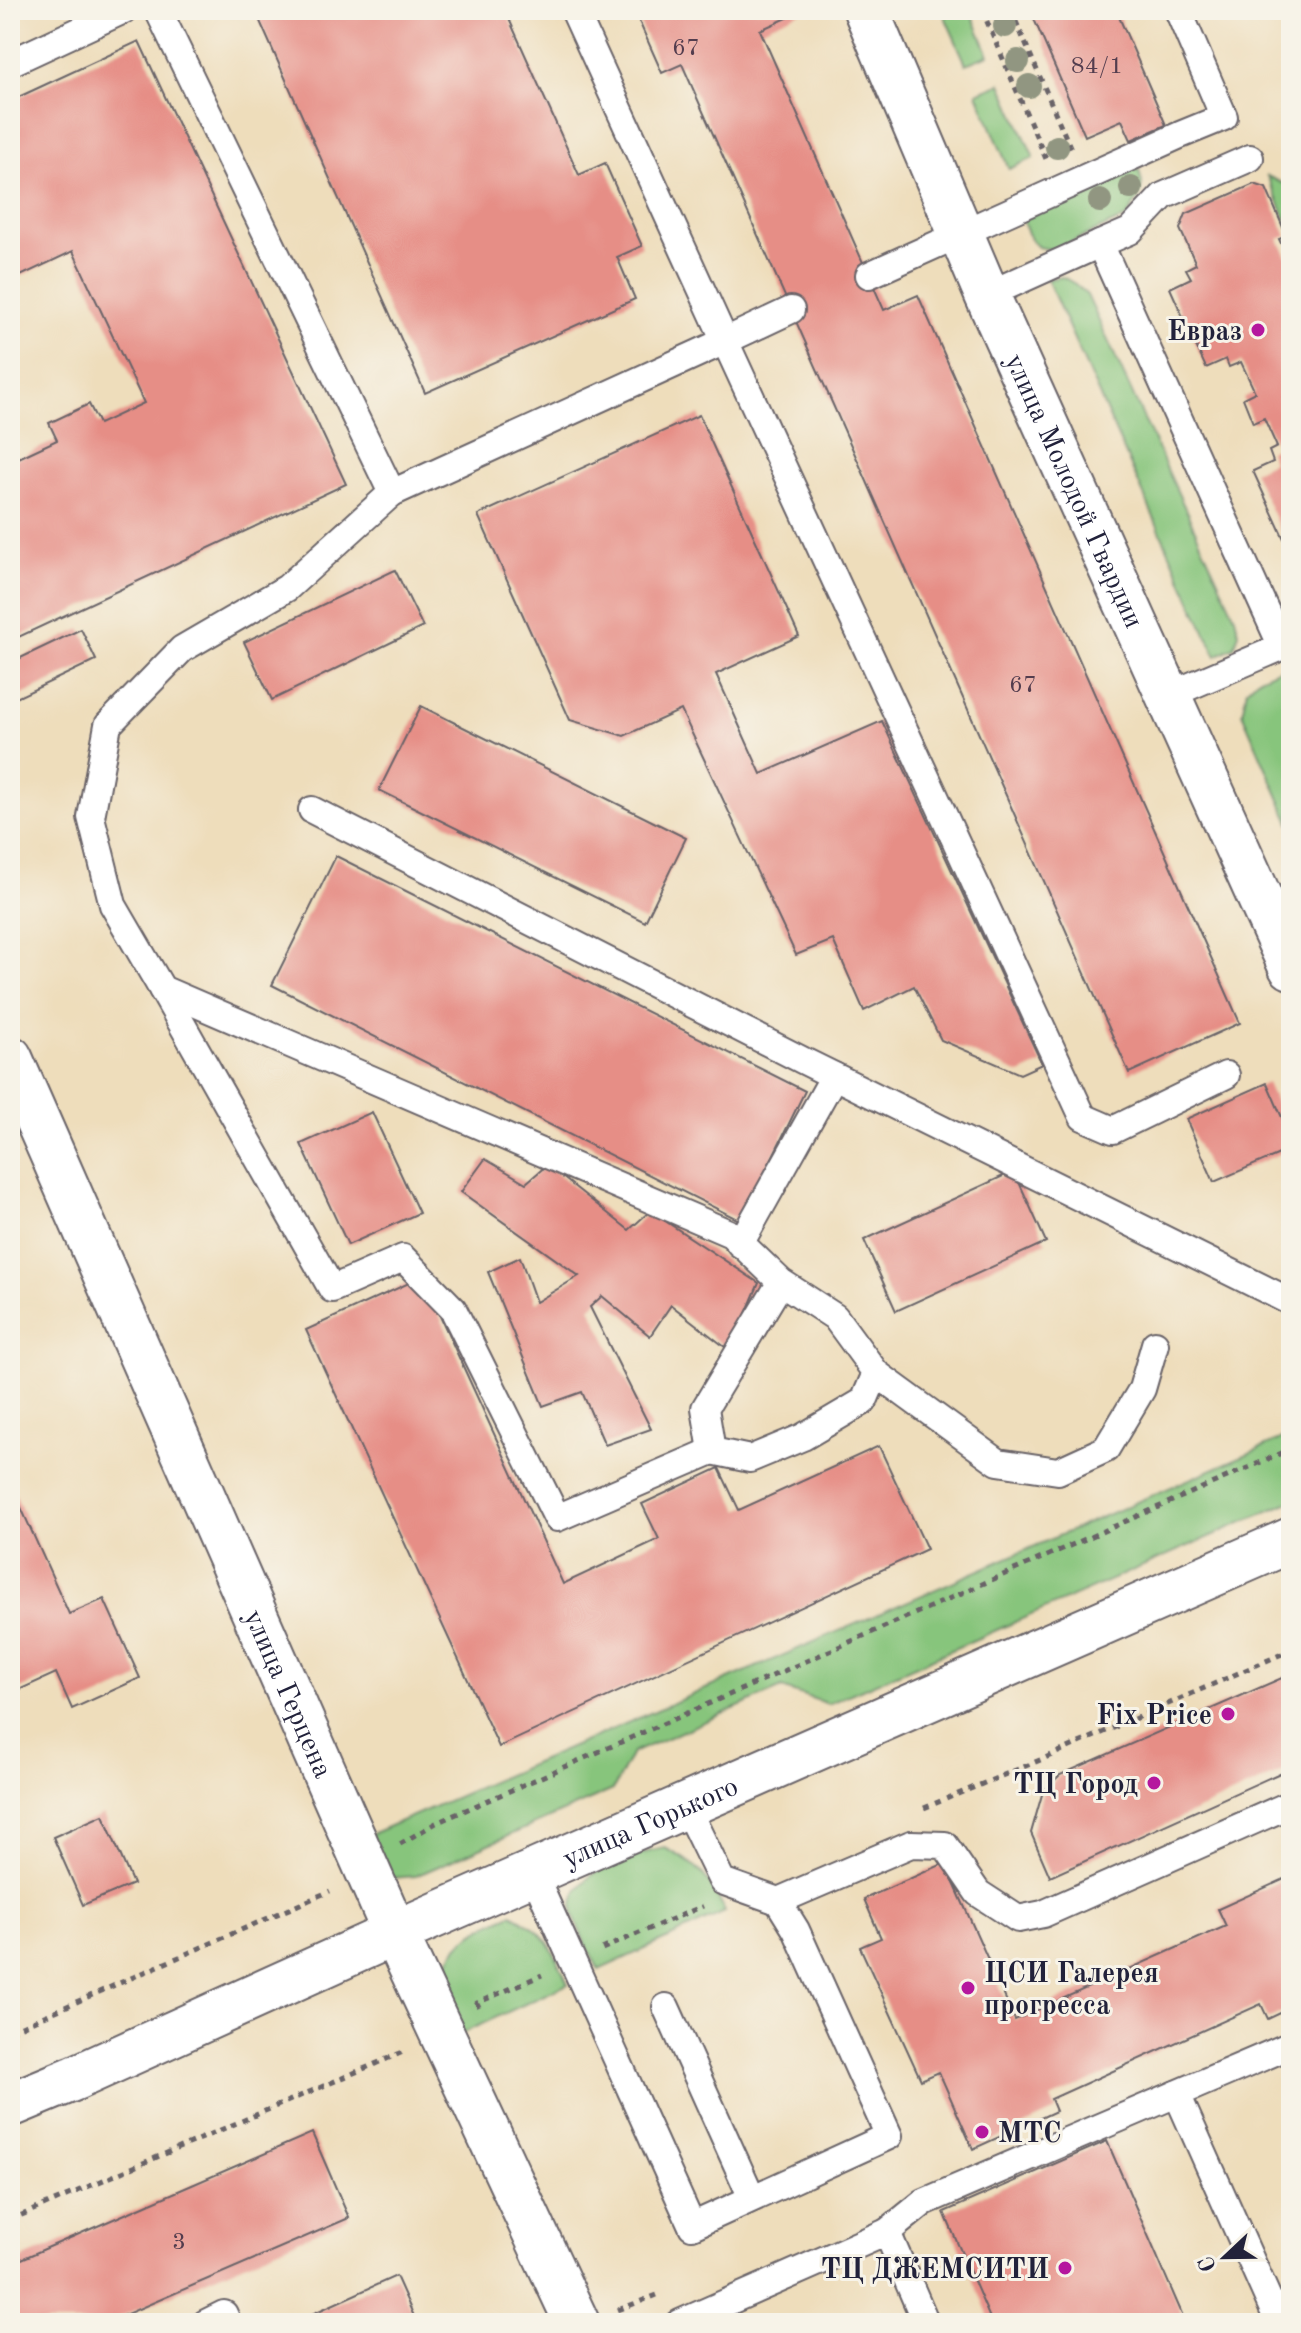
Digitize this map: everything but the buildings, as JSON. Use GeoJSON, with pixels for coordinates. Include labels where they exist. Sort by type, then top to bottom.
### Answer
{"type":"FeatureCollection","features":[{"type":"Feature","properties":{"kind":"street","name":"улица Молодой Гвардии"},"geometry":{"type":"LineString","coordinates":[[866,10],[987,295],[1291,967]]}},
{"type":"Feature","properties":{"kind":"street","name":"улица Герцена"},"geometry":{"type":"LineString","coordinates":[[10,1058],[395,1933],[577,2323]]}},
{"type":"Feature","properties":{"kind":"street","name":"улица Горького"},"geometry":{"type":"LineString","coordinates":[[10,2105],[1291,1540]]}},
{"type":"Feature","properties":{"kind":"lane"},"geometry":{"type":"LineString","coordinates":[[10,63],[124,10]]}},
{"type":"Feature","properties":{"kind":"lane"},"geometry":{"type":"LineString","coordinates":[[158,10],[392,493]]}},
{"type":"Feature","properties":{"kind":"lane"},"geometry":{"type":"LineString","coordinates":[[574,10],[1083,1117],[1113,1130],[1226,1075]]}},
{"type":"Feature","properties":{"kind":"lane"},"geometry":{"type":"LineString","coordinates":[[869,275],[1224,117],[1178,10]]}},
{"type":"Feature","properties":{"kind":"lane"},"geometry":{"type":"LineString","coordinates":[[987,295],[1130,231],[1163,196],[1250,158]]}},
{"type":"Feature","properties":{"kind":"lane"},"geometry":{"type":"LineString","coordinates":[[1100,244],[1286,645],[1167,696]]}},
{"type":"Feature","properties":{"kind":"lane"},"geometry":{"type":"LineString","coordinates":[[791,310],[392,493],[287,588],[182,649],[108,725],[91,817],[113,905],[332,1289],[403,1258],[453,1309],[557,1518],[712,1451],[750,1459],[803,1437],[864,1401],[876,1373]]}},
{"type":"Feature","properties":{"kind":"lane"},"geometry":{"type":"LineString","coordinates":[[312,810],[834,1076],[1291,1302]]}},
{"type":"Feature","properties":{"kind":"lane"},"geometry":{"type":"LineString","coordinates":[[162,989],[731,1234],[781,1282],[835,1317],[876,1373],[998,1462],[1058,1471],[1106,1449],[1142,1389],[1155,1344]]}},
{"type":"Feature","properties":{"kind":"lane"},"geometry":{"type":"LineString","coordinates":[[740,1244],[834,1076]]}},
{"type":"Feature","properties":{"kind":"lane"},"geometry":{"type":"LineString","coordinates":[[712,1451],[705,1408],[781,1282]]}},
{"type":"Feature","properties":{"kind":"lane"},"geometry":{"type":"LineString","coordinates":[[778,1901],[911,1844],[945,1845],[978,1893],[1018,1919],[1030,1917],[1043,1914],[1291,1804]]}},
{"type":"Feature","properties":{"kind":"lane"},"geometry":{"type":"LineString","coordinates":[[533,1873],[692,2226],[889,2136],[796,1930],[778,1901],[722,1881],[685,1805]]}},
{"type":"Feature","properties":{"kind":"lane"},"geometry":{"type":"LineString","coordinates":[[666,2007],[752,2198]]}},
{"type":"Feature","properties":{"kind":"lane"},"geometry":{"type":"LineString","coordinates":[[680,2323],[887,2232],[924,2202],[1291,2045]]}},
{"type":"Feature","properties":{"kind":"lane"},"geometry":{"type":"LineString","coordinates":[[1177,2094],[1279,2323]]}},
{"type":"Feature","properties":{"kind":"lane"},"geometry":{"type":"LineString","coordinates":[[887,2232],[926,2323]]}},
{"type":"Feature","properties":{"kind":"lane"},"geometry":{"type":"LineString","coordinates":[[206,2323],[224,2314],[228,2323]]}},
{"type":"Feature","properties":{"kind":"path"},"geometry":{"type":"LineString","coordinates":[[982,10],[1051,169]]}},
{"type":"Feature","properties":{"kind":"path"},"geometry":{"type":"LineString","coordinates":[[1011,10],[1076,159]]}},
{"type":"Feature","properties":{"kind":"path"},"geometry":{"type":"LineString","coordinates":[[393,1849],[436,1823],[1291,1449]]}},
{"type":"Feature","properties":{"kind":"path"},"geometry":{"type":"LineString","coordinates":[[10,2031],[335,1889]]}},
{"type":"Feature","properties":{"kind":"path"},"geometry":{"type":"LineString","coordinates":[[10,2220],[404,2051],[410,2065]]}},
{"type":"Feature","properties":{"kind":"green space"},"geometry":{"type":"Polygon","coordinates":[[[942,10],[970,10],[989,55],[966,64],[942,10]]]}},
{"type":"Feature","properties":{"kind":"green space"},"geometry":{"type":"Polygon","coordinates":[[[1001,83],[1034,158],[1009,169],[977,93],[1001,83]]]}},
{"type":"Feature","properties":{"kind":"green space"},"geometry":{"type":"Polygon","coordinates":[[[1132,170],[1139,170],[1142,183],[1140,195],[1127,217],[1054,250],[1038,247],[1031,240],[1022,220],[1132,170]]]}},
{"type":"Feature","properties":{"kind":"green space"},"geometry":{"type":"Polygon","coordinates":[[[1267,176],[1291,187],[1291,231],[1267,176]]]}},
{"type":"Feature","properties":{"kind":"green space"},"geometry":{"type":"Polygon","coordinates":[[[1063,277],[1087,295],[1235,617],[1239,633],[1234,647],[1216,656],[1047,279],[1063,277]]]}},
{"type":"Feature","properties":{"kind":"green space"},"geometry":{"type":"Polygon","coordinates":[[[1291,664],[1291,825],[1242,713],[1247,689],[1257,679],[1291,664]]]}},
{"type":"Feature","properties":{"kind":"green space"},"geometry":{"type":"Polygon","coordinates":[[[1291,1435],[1291,1501],[828,1704],[782,1688],[632,1753],[613,1790],[416,1876],[392,1878],[362,1838],[1291,1435]]]}},
{"type":"Feature","properties":{"kind":"green space"},"geometry":{"type":"Polygon","coordinates":[[[665,1848],[702,1873],[725,1912],[599,1970],[574,1917],[574,1898],[592,1875],[606,1867],[665,1848]]]}},
{"type":"Feature","properties":{"kind":"green space"},"geometry":{"type":"Polygon","coordinates":[[[512,1914],[542,1935],[568,1984],[452,2038],[443,1994],[447,1964],[462,1942],[485,1926],[512,1914]]]}},
{"type":"Feature","properties":{"kind":"place","name":"Евраз"},"geometry":{"type":"Point","coordinates":[1258,330]}},
{"type":"Feature","properties":{"kind":"place","name":"Fix Price"},"geometry":{"type":"Point","coordinates":[1228,1714]}},
{"type":"Feature","properties":{"kind":"place","name":"ТЦ Город"},"geometry":{"type":"Point","coordinates":[1154,1783]}},
{"type":"Feature","properties":{"kind":"place","name":"ЦСИ Галерея прогресса"},"geometry":{"type":"Point","coordinates":[968,1988]}},
{"type":"Feature","properties":{"kind":"place","name":"МТС"},"geometry":{"type":"Point","coordinates":[982,2132]}},
{"type":"Feature","properties":{"kind":"place","name":"ТЦ ДЖЕМСИТИ"},"geometry":{"type":"Point","coordinates":[1065,2268]}}]}
